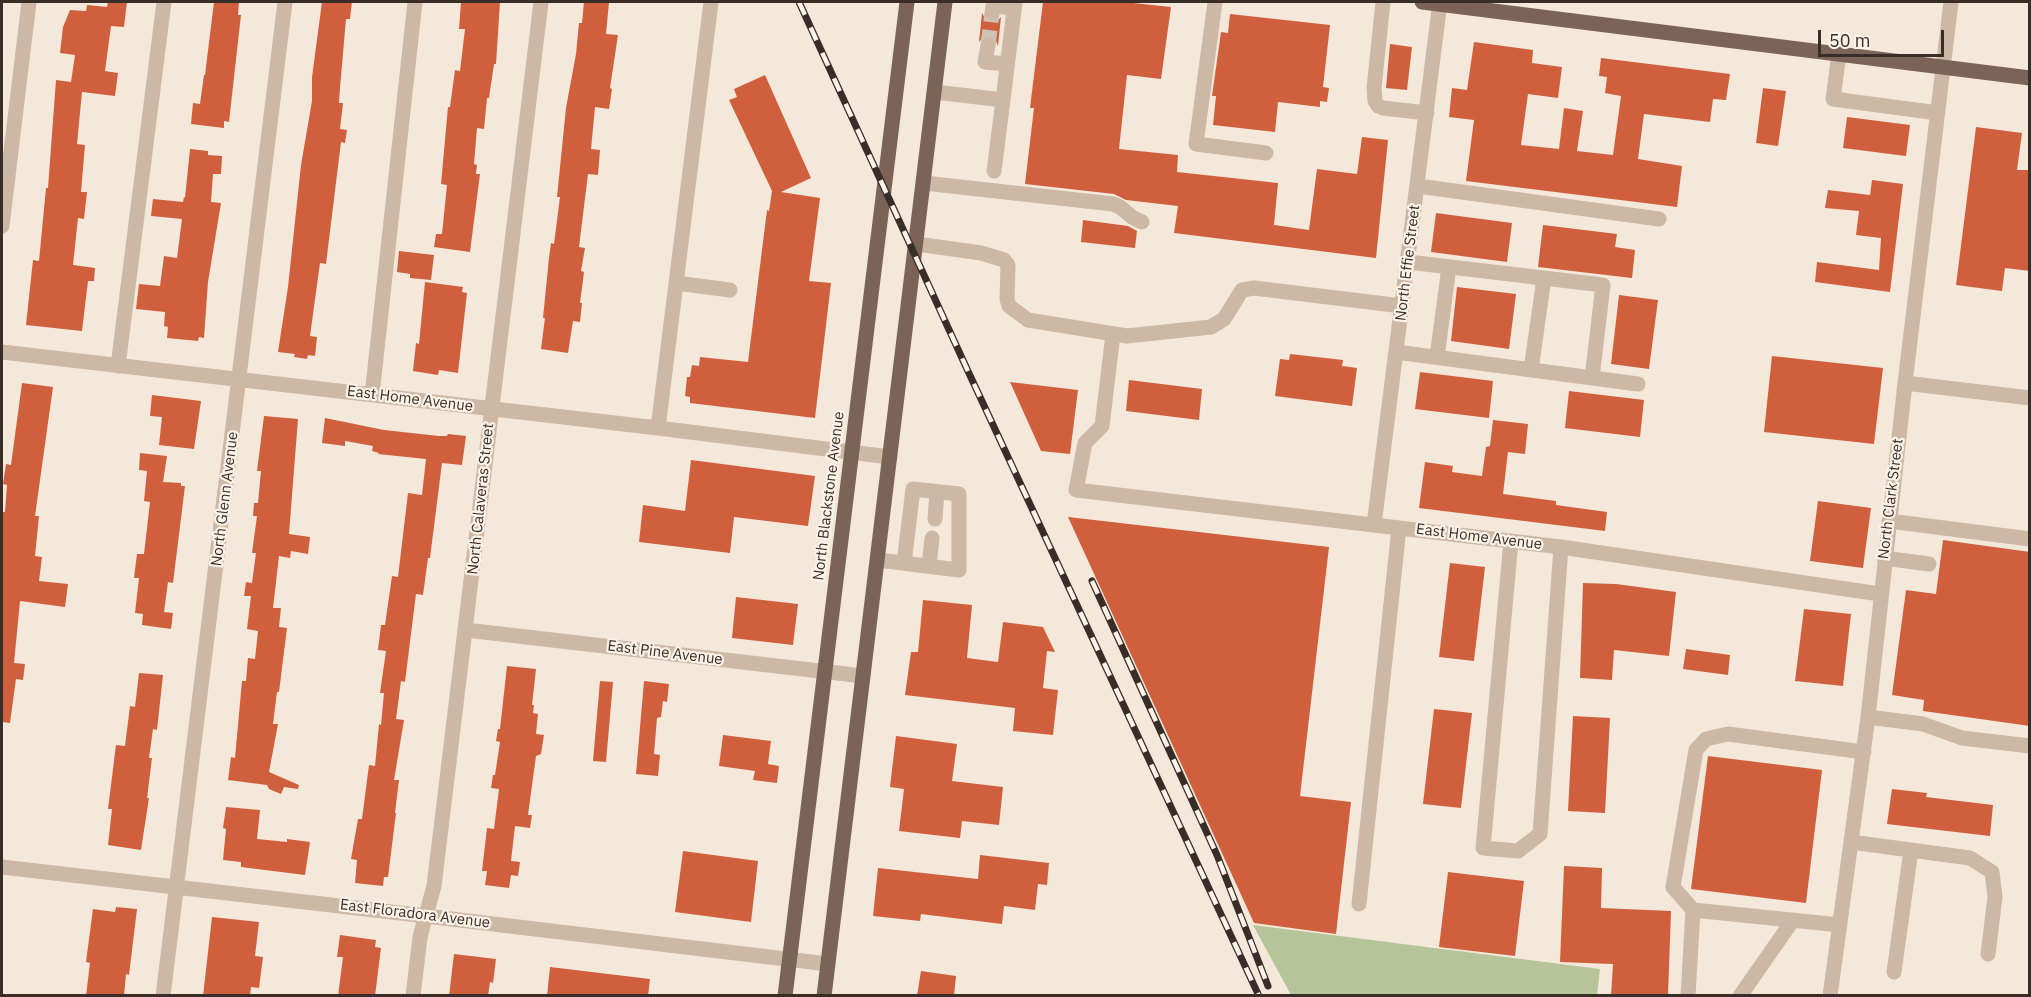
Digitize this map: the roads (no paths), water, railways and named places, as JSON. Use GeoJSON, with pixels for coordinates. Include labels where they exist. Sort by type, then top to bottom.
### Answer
{"type":"FeatureCollection","features":[{"type":"Feature","properties":{"kind":"main road","name":"North Blackstone Avenue"},"geometry":{"type":"LineString","coordinates":[[785,996],[908,2]]}},
{"type":"Feature","properties":{"kind":"main road"},"geometry":{"type":"LineString","coordinates":[[824,996],[945,2]]}},
{"type":"Feature","properties":{"kind":"main road"},"geometry":{"type":"LineString","coordinates":[[1422,2],[2030,78]]}},
{"type":"Feature","properties":{"kind":"street"},"geometry":{"type":"LineString","coordinates":[[2,226],[29,2]]}},
{"type":"Feature","properties":{"kind":"street"},"geometry":{"type":"LineString","coordinates":[[118,366],[164,2]]}},
{"type":"Feature","properties":{"kind":"street","name":"North Glenn Avenue"},"geometry":{"type":"LineString","coordinates":[[163,996],[285,2]]}},
{"type":"Feature","properties":{"kind":"street"},"geometry":{"type":"LineString","coordinates":[[372,395],[415,2]]}},
{"type":"Feature","properties":{"kind":"street","name":"North Calaveras Street"},"geometry":{"type":"LineString","coordinates":[[413,996],[420,937],[434,886],[541,2]]}},
{"type":"Feature","properties":{"kind":"street"},"geometry":{"type":"LineString","coordinates":[[658,428],[711,2]]}},
{"type":"Feature","properties":{"kind":"street"},"geometry":{"type":"LineString","coordinates":[[1215,2],[1196,144],[1266,153]]}},
{"type":"Feature","properties":{"kind":"street"},"geometry":{"type":"LineString","coordinates":[[1383,2],[1374,88],[1375,101],[1378,106],[1427,113]]}},
{"type":"Feature","properties":{"kind":"street","name":"North Clark Street"},"geometry":{"type":"LineString","coordinates":[[1830,996],[1864,752],[1884,558],[1952,2]]}},
{"type":"Feature","properties":{"kind":"street","name":"North Effie Street"},"geometry":{"type":"LineString","coordinates":[[1374,525],[1440,3]]}},
{"type":"Feature","properties":{"kind":"street"},"geometry":{"type":"LineString","coordinates":[[992,13],[993,6],[1015,5],[994,171]]}},
{"type":"Feature","properties":{"kind":"street"},"geometry":{"type":"LineString","coordinates":[[988,45],[986,62],[1007,64]]}},
{"type":"Feature","properties":{"kind":"street"},"geometry":{"type":"LineString","coordinates":[[1839,54],[1833,99],[1938,113]]}},
{"type":"Feature","properties":{"kind":"street"},"geometry":{"type":"LineString","coordinates":[[935,92],[1003,100]]}},
{"type":"Feature","properties":{"kind":"street"},"geometry":{"type":"LineString","coordinates":[[924,183],[1113,204],[1142,222]]}},
{"type":"Feature","properties":{"kind":"street"},"geometry":{"type":"LineString","coordinates":[[1418,186],[1659,219]]}},
{"type":"Feature","properties":{"kind":"street"},"geometry":{"type":"LineString","coordinates":[[917,244],[1004,260],[1008,265],[1007,299],[1009,306],[1028,320],[1127,336],[1211,327],[1224,319],[1242,290],[1254,288],[1402,306]]}},
{"type":"Feature","properties":{"kind":"street"},"geometry":{"type":"LineString","coordinates":[[1408,262],[1603,285],[1592,378]]}},
{"type":"Feature","properties":{"kind":"street"},"geometry":{"type":"LineString","coordinates":[[1437,357],[1449,267]]}},
{"type":"Feature","properties":{"kind":"street"},"geometry":{"type":"LineString","coordinates":[[1531,370],[1544,278]]}},
{"type":"Feature","properties":{"kind":"street"},"geometry":{"type":"LineString","coordinates":[[676,283],[730,290]]}},
{"type":"Feature","properties":{"kind":"street","name":"East Home Avenue"},"geometry":{"type":"LineString","coordinates":[[1113,334],[1102,426],[1085,444],[1076,490],[1561,547],[1880,594]]}},
{"type":"Feature","properties":{"kind":"street","name":"East Home Avenue"},"geometry":{"type":"LineString","coordinates":[[2,352],[658,428],[890,458]]}},
{"type":"Feature","properties":{"kind":"street"},"geometry":{"type":"LineString","coordinates":[[1396,352],[1638,384]]}},
{"type":"Feature","properties":{"kind":"street"},"geometry":{"type":"LineString","coordinates":[[1905,383],[2030,398]]}},
{"type":"Feature","properties":{"kind":"street"},"geometry":{"type":"LineString","coordinates":[[878,560],[959,570],[959,494],[913,489],[904,563]]}},
{"type":"Feature","properties":{"kind":"street"},"geometry":{"type":"LineString","coordinates":[[935,519],[937,492]]}},
{"type":"Feature","properties":{"kind":"street"},"geometry":{"type":"LineString","coordinates":[[1889,521],[2030,539]]}},
{"type":"Feature","properties":{"kind":"street"},"geometry":{"type":"LineString","coordinates":[[1359,904],[1398,528]]}},
{"type":"Feature","properties":{"kind":"street"},"geometry":{"type":"LineString","coordinates":[[929,566],[933,538]]}},
{"type":"Feature","properties":{"kind":"street"},"geometry":{"type":"LineString","coordinates":[[1511,541],[1483,848],[1518,851],[1540,834],[1561,547]]}},
{"type":"Feature","properties":{"kind":"street"},"geometry":{"type":"LineString","coordinates":[[1884,558],[1929,564]]}},
{"type":"Feature","properties":{"kind":"street","name":"East Pine Avenue"},"geometry":{"type":"LineString","coordinates":[[466,630],[863,676]]}},
{"type":"Feature","properties":{"kind":"street"},"geometry":{"type":"LineString","coordinates":[[1868,717],[1923,724],[1962,738],[2030,746]]}},
{"type":"Feature","properties":{"kind":"street"},"geometry":{"type":"LineString","coordinates":[[1688,996],[1693,910],[1673,886],[1696,750],[1706,739],[1728,734],[1864,752]]}},
{"type":"Feature","properties":{"kind":"street"},"geometry":{"type":"LineString","coordinates":[[1851,842],[1970,858],[1992,872],[1995,897],[1988,954]]}},
{"type":"Feature","properties":{"kind":"street"},"geometry":{"type":"LineString","coordinates":[[1894,972],[1911,850]]}},
{"type":"Feature","properties":{"kind":"street","name":"East Floradora Avenue"},"geometry":{"type":"LineString","coordinates":[[2,867],[828,964]]}},
{"type":"Feature","properties":{"kind":"street"},"geometry":{"type":"LineString","coordinates":[[1693,910],[1840,925]]}},
{"type":"Feature","properties":{"kind":"street"},"geometry":{"type":"LineString","coordinates":[[1740,996],[1793,920]]}},
{"type":"Feature","properties":{"kind":"tunnel"},"geometry":{"type":"LineString","coordinates":[[988,45],[992,13]]}},
{"type":"Feature","properties":{"kind":"railway"},"geometry":{"type":"LineString","coordinates":[[799,2],[1259,996]]}},
{"type":"Feature","properties":{"kind":"railway"},"geometry":{"type":"LineString","coordinates":[[1092,581],[1217,855],[1268,986]]}}]}
